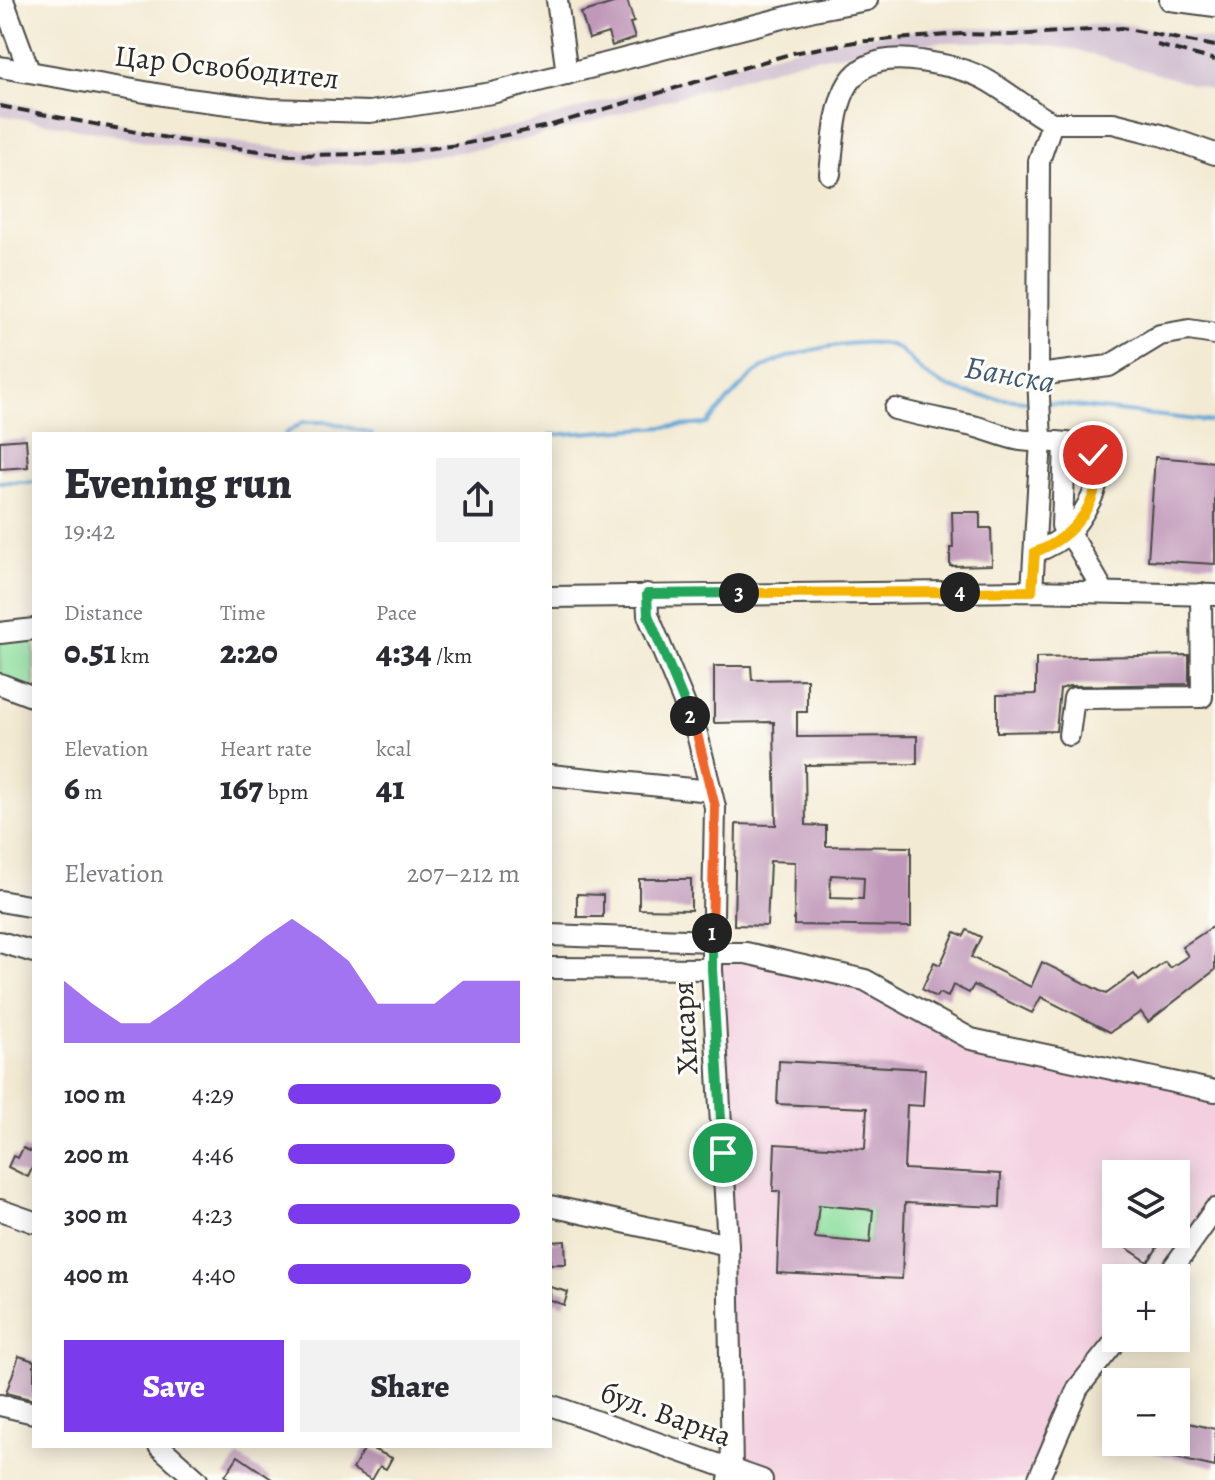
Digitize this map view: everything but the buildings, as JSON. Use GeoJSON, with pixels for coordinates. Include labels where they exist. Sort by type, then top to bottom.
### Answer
{"type":"FeatureCollection","features":[{"type":"Feature","properties":{"kind":"street"},"geometry":{"type":"LineString","coordinates":[[3,0],[29,71]]}},
{"type":"Feature","properties":{"kind":"street"},"geometry":{"type":"LineString","coordinates":[[557,0],[567,74]]}},
{"type":"Feature","properties":{"kind":"street","name":"Цар Освободител"},"geometry":{"type":"LineString","coordinates":[[0,67],[180,98],[269,109],[370,112],[492,93],[814,10],[867,0]]}},
{"type":"Feature","properties":{"kind":"street"},"geometry":{"type":"LineString","coordinates":[[1170,0],[1215,6]]}},
{"type":"Feature","properties":{"kind":"street"},"geometry":{"type":"LineString","coordinates":[[830,174],[839,102],[854,76],[871,62],[904,59],[971,73],[989,81],[1031,112],[1052,123],[1113,123],[1161,135],[1215,154]]}},
{"type":"Feature","properties":{"kind":"street"},"geometry":{"type":"LineString","coordinates":[[1032,591],[1041,435],[1038,375],[1039,161],[1052,123]]}},
{"type":"Feature","properties":{"kind":"street"},"geometry":{"type":"LineString","coordinates":[[1038,375],[1109,366],[1160,335],[1189,330],[1215,334]]}},
{"type":"Feature","properties":{"kind":"street"},"geometry":{"type":"LineString","coordinates":[[895,409],[972,426],[1005,437],[1041,435],[1087,449],[1093,455],[1098,477],[1094,493],[1068,536],[1035,552]]}},
{"type":"Feature","properties":{"kind":"street"},"geometry":{"type":"LineString","coordinates":[[1065,444],[1062,526],[1077,545],[1104,592]]}},
{"type":"Feature","properties":{"kind":"street"},"geometry":{"type":"LineString","coordinates":[[552,597],[1032,591],[1208,594],[1202,697],[1074,698],[1069,735]]}},
{"type":"Feature","properties":{"kind":"street","name":"Хисаря"},"geometry":{"type":"LineString","coordinates":[[647,594],[648,615],[697,734],[715,807],[712,955],[728,1245],[730,1475]]}},
{"type":"Feature","properties":{"kind":"street"},"geometry":{"type":"LineString","coordinates":[[0,633],[32,629]]}},
{"type":"Feature","properties":{"kind":"street"},"geometry":{"type":"LineString","coordinates":[[0,684],[32,696]]}},
{"type":"Feature","properties":{"kind":"street"},"geometry":{"type":"LineString","coordinates":[[552,775],[711,791]]}},
{"type":"Feature","properties":{"kind":"street"},"geometry":{"type":"LineString","coordinates":[[0,901],[32,907]]}},
{"type":"Feature","properties":{"kind":"street"},"geometry":{"type":"LineString","coordinates":[[552,935],[712,955]]}},
{"type":"Feature","properties":{"kind":"street"},"geometry":{"type":"LineString","coordinates":[[0,942],[32,951]]}},
{"type":"Feature","properties":{"kind":"street"},"geometry":{"type":"LineString","coordinates":[[552,968],[746,953],[865,980],[971,1039],[1215,1091]]}},
{"type":"Feature","properties":{"kind":"street"},"geometry":{"type":"LineString","coordinates":[[552,1206],[728,1245]]}},
{"type":"Feature","properties":{"kind":"street"},"geometry":{"type":"LineString","coordinates":[[1176,1264],[1215,1209]]}},
{"type":"Feature","properties":{"kind":"street"},"geometry":{"type":"LineString","coordinates":[[0,1210],[32,1221]]}},
{"type":"Feature","properties":{"kind":"street"},"geometry":{"type":"LineString","coordinates":[[1038,1480],[1078,1388],[1107,1352]]}},
{"type":"Feature","properties":{"kind":"street"},"geometry":{"type":"LineString","coordinates":[[0,1405],[32,1413]]}},
{"type":"Feature","properties":{"kind":"street","name":"бул. Варна"},"geometry":{"type":"LineString","coordinates":[[552,1406],[730,1475],[762,1480]]}},
{"type":"Feature","properties":{"kind":"street"},"geometry":{"type":"LineString","coordinates":[[161,1448],[197,1480]]}},
{"type":"Feature","properties":{"kind":"shaded area"},"geometry":{"type":"Polygon","coordinates":[[[1118,23],[1215,40],[1215,91],[1077,50],[1022,42],[940,42],[804,60],[560,131],[484,149],[363,164],[311,164],[242,158],[0,115],[0,101],[204,138],[291,150],[355,150],[447,142],[551,117],[713,69],[826,41],[935,28],[1041,28],[1118,23]]]}},
{"type":"Feature","properties":{"kind":"shaded area"},"geometry":{"type":"Polygon","coordinates":[[[712,953],[816,968],[971,1039],[1215,1091],[1215,1209],[1190,1244],[1190,1160],[1102,1160],[1102,1248],[1187,1248],[1176,1264],[1102,1264],[1102,1352],[1105,1352],[1078,1388],[1038,1480],[762,1480],[732,1470],[712,953]]]}},
{"type":"Feature","properties":{"kind":"green space"},"geometry":{"type":"Polygon","coordinates":[[[32,629],[32,696],[0,684],[0,633],[32,629]]]}},
{"type":"Feature","properties":{"kind":"green space"},"geometry":{"type":"Polygon","coordinates":[[[874,1198],[870,1243],[815,1238],[819,1205],[874,1198]]]}},
{"type":"Feature","properties":{"kind":"waterway","name":"Банска"},"geometry":{"type":"LineString","coordinates":[[552,435],[707,424],[744,383],[769,364],[804,352],[846,344],[895,347],[927,376],[956,390],[1034,402]]}},
{"type":"Feature","properties":{"kind":"waterway","name":"Банска"},"geometry":{"type":"LineString","coordinates":[[1047,403],[1215,422]]}},
{"type":"Feature","properties":{"kind":"waterway","name":"Банска"},"geometry":{"type":"LineString","coordinates":[[288,432],[303,422],[329,422],[365,432]]}},
{"type":"Feature","properties":{"kind":"waterway","name":"Банска"},"geometry":{"type":"LineString","coordinates":[[0,482],[32,482]]}},
{"type":"Feature","properties":{"kind":"railway"},"geometry":{"type":"LineString","coordinates":[[0,106],[178,140],[289,155],[381,154],[459,145],[548,126],[793,53],[855,42],[961,34],[1013,35],[1122,28],[1215,46]]}},
{"type":"Feature","properties":{"kind":"railway"},"geometry":{"type":"LineString","coordinates":[[1157,45],[1215,60]]}},
{"type":"Feature","properties":{"kind":"route"},"geometry":{"type":"LineString","coordinates":[[723,1153],[712,969],[715,807],[697,734],[648,615],[647,594],[1032,591],[1035,552],[1068,536],[1094,493],[1098,477],[1093,455]]}}]}
